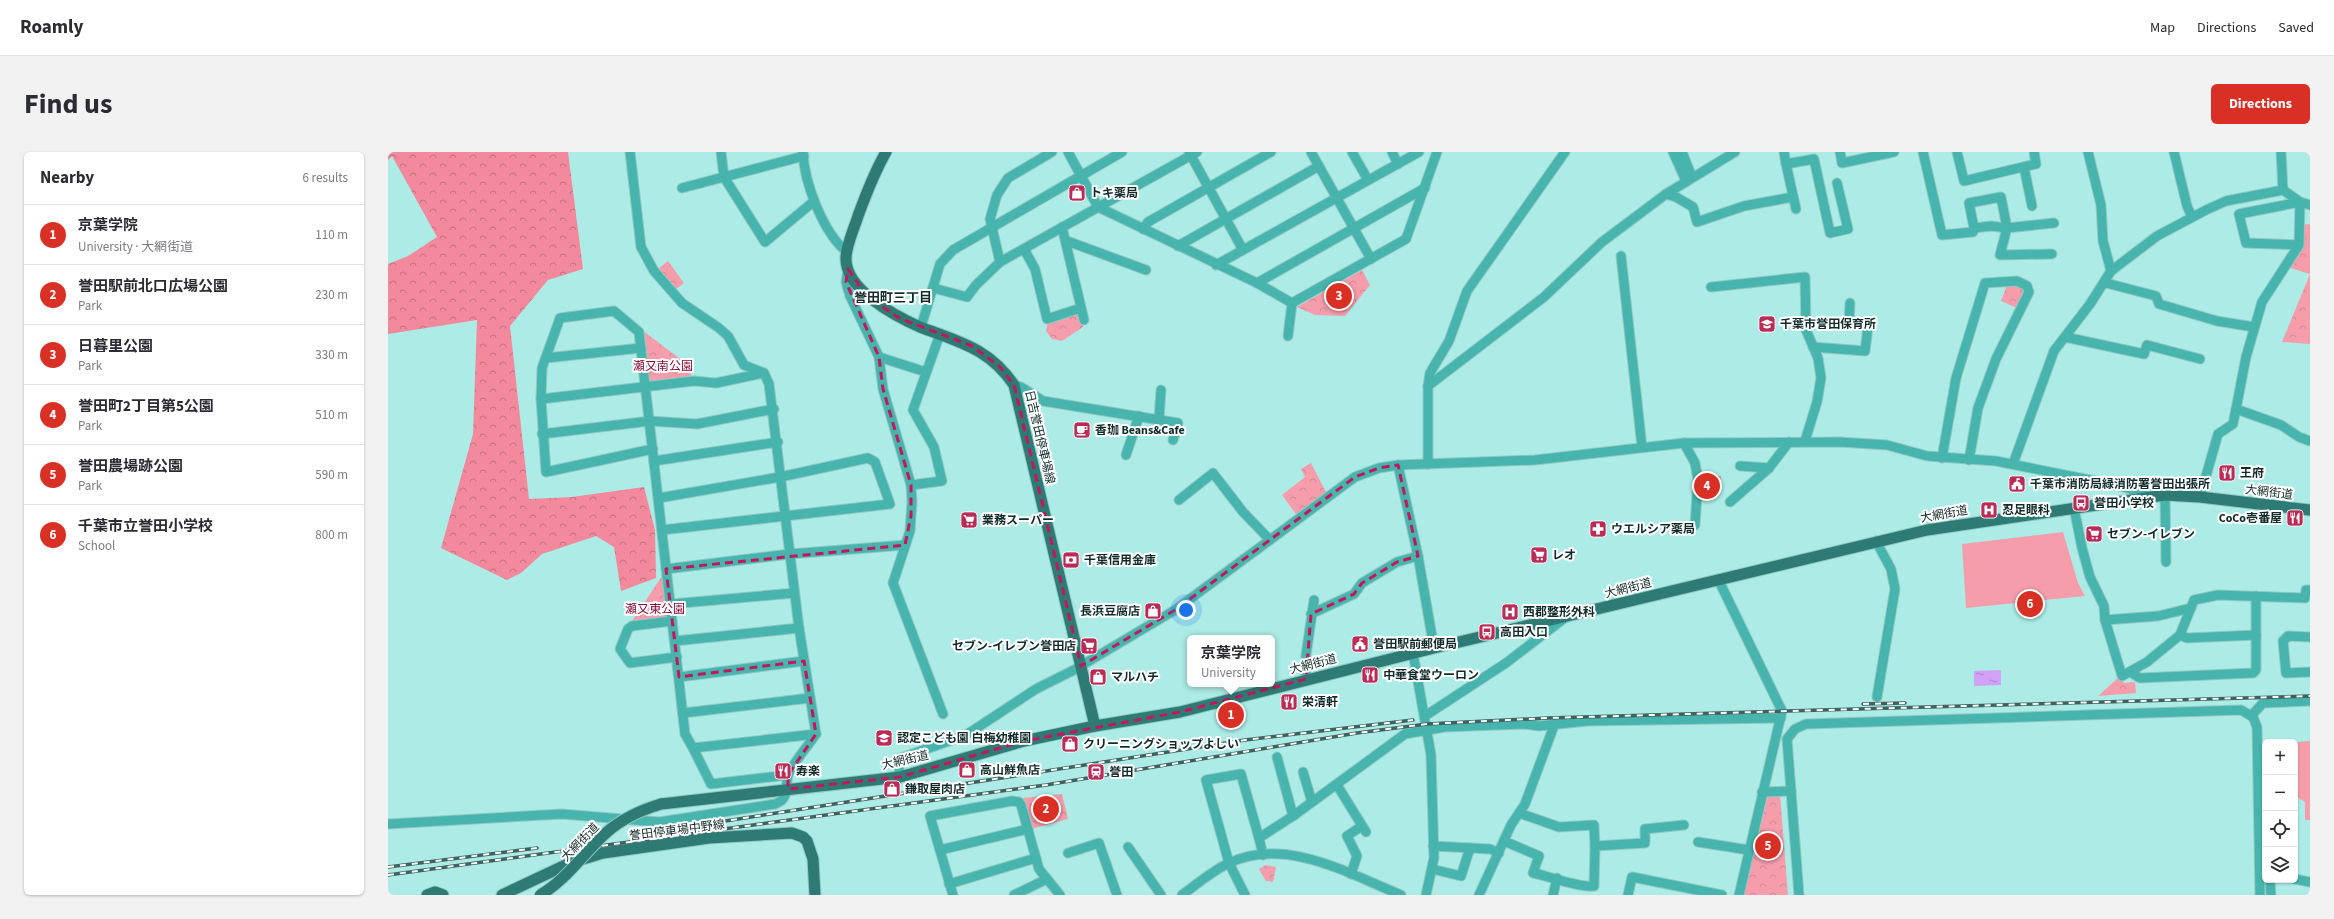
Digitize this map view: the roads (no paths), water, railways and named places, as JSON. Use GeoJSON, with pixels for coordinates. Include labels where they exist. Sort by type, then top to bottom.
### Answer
{"type":"FeatureCollection","features":[{"type":"Feature","properties":{"kind":"main road"},"geometry":{"type":"LineString","coordinates":[[848,270],[847,252],[868,188],[886,152]]}},
{"type":"Feature","properties":{"kind":"main road","name":"日吉誉田停車場線"},"geometry":{"type":"LineString","coordinates":[[848,270],[857,284],[874,300],[899,318],[979,350],[999,366],[1014,385],[1095,726]]}},
{"type":"Feature","properties":{"kind":"main road","name":"大網街道"},"geometry":{"type":"LineString","coordinates":[[540,895],[565,875],[616,824],[636,813],[661,804],[900,777],[1024,741],[1095,726],[1180,712],[1306,679],[1567,617],[1718,579],[1876,541],[1947,526],[2160,496],[2200,497],[2310,510]]}},
{"type":"Feature","properties":{"kind":"main road","name":"誉田停車場中野線"},"geometry":{"type":"LineString","coordinates":[[502,895],[570,863],[603,853],[709,838],[792,833],[803,837],[810,848],[815,895]]}},
{"type":"Feature","properties":{"kind":"main road"},"geometry":{"type":"LineString","coordinates":[[427,895],[435,892],[443,895]]}},
{"type":"Feature","properties":{"kind":"street"},"geometry":{"type":"LineString","coordinates":[[388,824],[562,814],[659,822],[775,804],[783,799],[788,789],[788,775],[816,734],[794,593],[780,477],[778,442],[769,384],[764,373],[744,365],[728,336],[719,328],[682,303],[654,271],[640,247],[630,152]]}},
{"type":"Feature","properties":{"kind":"street"},"geometry":{"type":"LineString","coordinates":[[721,152],[724,177],[765,242],[813,202]]}},
{"type":"Feature","properties":{"kind":"street"},"geometry":{"type":"LineString","coordinates":[[1000,262],[990,220],[997,195],[1008,178],[1052,152]]}},
{"type":"Feature","properties":{"kind":"street"},"geometry":{"type":"LineString","coordinates":[[1068,152],[1082,175],[1098,207],[1257,283],[1292,303]]}},
{"type":"Feature","properties":{"kind":"street"},"geometry":{"type":"LineString","coordinates":[[921,327],[940,264],[945,257],[963,243],[1122,152]]}},
{"type":"Feature","properties":{"kind":"street"},"geometry":{"type":"LineString","coordinates":[[1143,229],[1148,222],[1271,152]]}},
{"type":"Feature","properties":{"kind":"street"},"geometry":{"type":"LineString","coordinates":[[1311,152],[1371,258]]}},
{"type":"Feature","properties":{"kind":"street"},"geometry":{"type":"LineString","coordinates":[[1352,152],[1368,180]]}},
{"type":"Feature","properties":{"kind":"street"},"geometry":{"type":"LineString","coordinates":[[1392,152],[1398,164]]}},
{"type":"Feature","properties":{"kind":"street"},"geometry":{"type":"LineString","coordinates":[[1216,264],[1419,152]]}},
{"type":"Feature","properties":{"kind":"street"},"geometry":{"type":"LineString","coordinates":[[1292,303],[1406,239],[1437,152]]}},
{"type":"Feature","properties":{"kind":"street"},"geometry":{"type":"LineString","coordinates":[[1428,464],[1428,386],[1430,373],[1449,341],[1467,291],[1565,152]]}},
{"type":"Feature","properties":{"kind":"street"},"geometry":{"type":"LineString","coordinates":[[1674,152],[1689,179]]}},
{"type":"Feature","properties":{"kind":"street"},"geometry":{"type":"LineString","coordinates":[[1682,152],[1689,179]]}},
{"type":"Feature","properties":{"kind":"street"},"geometry":{"type":"LineString","coordinates":[[1428,386],[1544,297],[1602,242],[1666,194],[1735,152]]}},
{"type":"Feature","properties":{"kind":"street"},"geometry":{"type":"LineString","coordinates":[[1784,152],[1796,209]]}},
{"type":"Feature","properties":{"kind":"street"},"geometry":{"type":"LineString","coordinates":[[1840,152],[1842,163],[1894,152]]}},
{"type":"Feature","properties":{"kind":"street"},"geometry":{"type":"LineString","coordinates":[[1923,152],[1942,236],[1973,232],[1974,228],[1969,203],[2001,197],[2007,228],[2000,255],[2052,254]]}},
{"type":"Feature","properties":{"kind":"street"},"geometry":{"type":"LineString","coordinates":[[1957,152],[1964,181],[2036,164],[2034,152]]}},
{"type":"Feature","properties":{"kind":"street"},"geometry":{"type":"LineString","coordinates":[[2088,152],[2101,206],[2103,241],[2111,271]]}},
{"type":"Feature","properties":{"kind":"street"},"geometry":{"type":"LineString","coordinates":[[2174,152],[2187,206],[2192,217]]}},
{"type":"Feature","properties":{"kind":"street"},"geometry":{"type":"LineString","coordinates":[[2281,152],[2283,190]]}},
{"type":"Feature","properties":{"kind":"street"},"geometry":{"type":"LineString","coordinates":[[932,288],[967,297],[976,285],[1000,262],[1192,153],[1208,187],[1243,250]]}},
{"type":"Feature","properties":{"kind":"street"},"geometry":{"type":"LineString","coordinates":[[682,188],[804,154],[813,202],[839,245],[847,252]]}},
{"type":"Feature","properties":{"kind":"street"},"geometry":{"type":"LineString","coordinates":[[1786,164],[1814,159],[1830,233],[1848,229],[1837,182]]}},
{"type":"Feature","properties":{"kind":"street"},"geometry":{"type":"LineString","coordinates":[[1178,246],[1319,166]]}},
{"type":"Feature","properties":{"kind":"street"},"geometry":{"type":"LineString","coordinates":[[2024,167],[2032,206]]}},
{"type":"Feature","properties":{"kind":"street"},"geometry":{"type":"LineString","coordinates":[[1257,283],[1425,188]]}},
{"type":"Feature","properties":{"kind":"street"},"geometry":{"type":"LineString","coordinates":[[2013,464],[2044,373],[2054,351],[2106,283],[2111,271],[2157,236],[2226,201],[2283,190],[2300,202]]}},
{"type":"Feature","properties":{"kind":"street"},"geometry":{"type":"LineString","coordinates":[[1666,194],[1676,197],[1693,207],[1697,222],[1744,206],[1793,197]]}},
{"type":"Feature","properties":{"kind":"street"},"geometry":{"type":"LineString","coordinates":[[2200,497],[2218,434],[2233,424],[2246,357],[2262,302],[2299,245],[2300,202]]}},
{"type":"Feature","properties":{"kind":"street"},"geometry":{"type":"LineString","coordinates":[[2299,245],[2246,243],[2239,214],[2300,202],[2310,204]]}},
{"type":"Feature","properties":{"kind":"street"},"geometry":{"type":"LineString","coordinates":[[1824,208],[1842,204]]}},
{"type":"Feature","properties":{"kind":"street"},"geometry":{"type":"LineString","coordinates":[[1974,228],[1991,226],[2007,228],[2054,223]]}},
{"type":"Feature","properties":{"kind":"street"},"geometry":{"type":"LineString","coordinates":[[1062,227],[1067,241],[1084,320]]}},
{"type":"Feature","properties":{"kind":"street"},"geometry":{"type":"LineString","coordinates":[[1067,241],[1146,270]]}},
{"type":"Feature","properties":{"kind":"street"},"geometry":{"type":"LineString","coordinates":[[1024,248],[1035,269],[1047,319],[1081,308]]}},
{"type":"Feature","properties":{"kind":"street"},"geometry":{"type":"LineString","coordinates":[[1621,256],[1642,447]]}},
{"type":"Feature","properties":{"kind":"street"},"geometry":{"type":"LineString","coordinates":[[848,270],[846,282],[850,296],[879,357],[883,389],[911,485],[911,524],[893,583],[943,714]]}},
{"type":"Feature","properties":{"kind":"street"},"geometry":{"type":"LineString","coordinates":[[1711,287],[1805,277],[1806,330],[1820,366],[1820,386],[1805,441]]}},
{"type":"Feature","properties":{"kind":"street"},"geometry":{"type":"LineString","coordinates":[[1942,458],[1956,378],[1985,283],[2016,281],[2027,286],[2029,292],[1996,359],[1978,408],[1970,460]]}},
{"type":"Feature","properties":{"kind":"street"},"geometry":{"type":"LineString","coordinates":[[2106,283],[2156,296],[2159,304],[2217,321],[2254,327]]}},
{"type":"Feature","properties":{"kind":"street"},"geometry":{"type":"LineString","coordinates":[[1288,336],[1292,303]]}},
{"type":"Feature","properties":{"kind":"street"},"geometry":{"type":"LineString","coordinates":[[1813,347],[1865,351],[1868,327],[1849,324],[1850,303]]}},
{"type":"Feature","properties":{"kind":"street"},"geometry":{"type":"LineString","coordinates":[[653,449],[546,472],[540,399],[542,368],[560,318],[614,311],[639,332],[659,498],[676,657],[686,734],[711,784],[788,775]]}},
{"type":"Feature","properties":{"kind":"street"},"geometry":{"type":"LineString","coordinates":[[911,485],[942,481],[934,447],[913,410],[940,334]]}},
{"type":"Feature","properties":{"kind":"street"},"geometry":{"type":"LineString","coordinates":[[2065,337],[2144,354],[2147,345],[2200,359]]}},
{"type":"Feature","properties":{"kind":"street"},"geometry":{"type":"LineString","coordinates":[[546,358],[641,348]]}},
{"type":"Feature","properties":{"kind":"street"},"geometry":{"type":"LineString","coordinates":[[879,357],[926,372]]}},
{"type":"Feature","properties":{"kind":"street"},"geometry":{"type":"LineString","coordinates":[[540,399],[694,381],[716,383],[764,373]]}},
{"type":"Feature","properties":{"kind":"street"},"geometry":{"type":"LineString","coordinates":[[1014,385],[1021,387],[1043,401],[1178,423],[1173,440]]}},
{"type":"Feature","properties":{"kind":"street"},"geometry":{"type":"LineString","coordinates":[[1159,419],[1161,390]]}},
{"type":"Feature","properties":{"kind":"street"},"geometry":{"type":"LineString","coordinates":[[542,434],[650,421],[697,424],[774,409]]}},
{"type":"Feature","properties":{"kind":"street"},"geometry":{"type":"LineString","coordinates":[[2236,409],[2281,425],[2299,437],[2310,441]]}},
{"type":"Feature","properties":{"kind":"street"},"geometry":{"type":"LineString","coordinates":[[1126,455],[1139,416]]}},
{"type":"Feature","properties":{"kind":"street"},"geometry":{"type":"LineString","coordinates":[[900,777],[898,759],[966,735],[1036,689],[1081,666],[1175,610],[1355,477],[1378,468],[1398,465],[1535,460],[1684,443],[1805,441],[1888,445],[1927,456],[2013,464],[2120,486],[2160,496],[2166,562]]}},
{"type":"Feature","properties":{"kind":"street"},"geometry":{"type":"LineString","coordinates":[[654,461],[778,442]]}},
{"type":"Feature","properties":{"kind":"street"},"geometry":{"type":"LineString","coordinates":[[1730,502],[1769,468],[1789,442]]}},
{"type":"Feature","properties":{"kind":"street"},"geometry":{"type":"LineString","coordinates":[[1684,443],[1696,463],[1698,480],[1695,525]]}},
{"type":"Feature","properties":{"kind":"street"},"geometry":{"type":"LineString","coordinates":[[659,498],[780,477],[868,458],[875,462],[890,504],[662,530]]}},
{"type":"Feature","properties":{"kind":"street"},"geometry":{"type":"LineString","coordinates":[[1398,465],[1418,556],[1434,648]]}},
{"type":"Feature","properties":{"kind":"street"},"geometry":{"type":"LineString","coordinates":[[1740,466],[1769,468]]}},
{"type":"Feature","properties":{"kind":"street"},"geometry":{"type":"LineString","coordinates":[[1179,500],[1213,473],[1243,512],[1270,540]]}},
{"type":"Feature","properties":{"kind":"street"},"geometry":{"type":"LineString","coordinates":[[2074,508],[2082,548],[2090,577],[2104,606],[2105,620],[2122,676],[2147,662],[2180,635],[2194,600],[2218,595],[2305,598],[2306,590],[2310,590]]}},
{"type":"Feature","properties":{"kind":"street"},"geometry":{"type":"LineString","coordinates":[[1876,541],[1891,568],[1894,589],[1877,697]]}},
{"type":"Feature","properties":{"kind":"street"},"geometry":{"type":"LineString","coordinates":[[666,569],[790,554],[905,545]]}},
{"type":"Feature","properties":{"kind":"street"},"geometry":{"type":"LineString","coordinates":[[1311,614],[1354,594],[1362,584],[1397,562],[1418,556]]}},
{"type":"Feature","properties":{"kind":"street"},"geometry":{"type":"LineString","coordinates":[[1718,579],[1778,699],[1782,712],[1739,895]]}},
{"type":"Feature","properties":{"kind":"street"},"geometry":{"type":"LineString","coordinates":[[671,604],[794,593]]}},
{"type":"Feature","properties":{"kind":"street"},"geometry":{"type":"LineString","coordinates":[[2130,672],[2140,678],[2253,673],[2256,670],[2256,596]]}},
{"type":"Feature","properties":{"kind":"street"},"geometry":{"type":"LineString","coordinates":[[1306,679],[1311,614],[1314,600]]}},
{"type":"Feature","properties":{"kind":"street"},"geometry":{"type":"LineString","coordinates":[[2105,620],[2158,616],[2191,608]]}},
{"type":"Feature","properties":{"kind":"street"},"geometry":{"type":"LineString","coordinates":[[1425,716],[1506,663],[1567,617]]}},
{"type":"Feature","properties":{"kind":"street"},"geometry":{"type":"LineString","coordinates":[[672,621],[632,626],[628,629],[620,649],[630,663],[676,657]]}},
{"type":"Feature","properties":{"kind":"street"},"geometry":{"type":"LineString","coordinates":[[675,641],[799,628]]}},
{"type":"Feature","properties":{"kind":"street"},"geometry":{"type":"LineString","coordinates":[[2180,635],[2187,638],[2256,635]]}},
{"type":"Feature","properties":{"kind":"street"},"geometry":{"type":"LineString","coordinates":[[2310,637],[2288,636],[2283,641],[2286,673],[2310,672]]}},
{"type":"Feature","properties":{"kind":"street"},"geometry":{"type":"LineString","coordinates":[[1413,653],[1428,731],[1431,755],[1433,846],[1432,869],[1426,895]]}},
{"type":"Feature","properties":{"kind":"street"},"geometry":{"type":"LineString","coordinates":[[679,677],[804,662]]}},
{"type":"Feature","properties":{"kind":"street"},"geometry":{"type":"LineString","coordinates":[[684,713],[810,698]]}},
{"type":"Feature","properties":{"kind":"street"},"geometry":{"type":"LineString","coordinates":[[2251,716],[2263,703],[2310,701]]}},
{"type":"Feature","properties":{"kind":"street"},"geometry":{"type":"LineString","coordinates":[[1799,895],[1787,738],[1795,729],[1806,724],[2241,710],[2251,716],[2257,727],[2260,895]]}},
{"type":"Feature","properties":{"kind":"street"},"geometry":{"type":"LineString","coordinates":[[1259,838],[1337,785],[1405,734],[1445,727],[1525,724],[1539,726],[1555,723],[1781,718]]}},
{"type":"Feature","properties":{"kind":"street"},"geometry":{"type":"LineString","coordinates":[[1479,895],[1504,841],[1525,804],[1555,723]]}},
{"type":"Feature","properties":{"kind":"street"},"geometry":{"type":"LineString","coordinates":[[693,748],[816,734]]}},
{"type":"Feature","properties":{"kind":"street"},"geometry":{"type":"LineString","coordinates":[[1277,757],[1293,816]]}},
{"type":"Feature","properties":{"kind":"street"},"geometry":{"type":"LineString","coordinates":[[1303,772],[1312,802]]}},
{"type":"Feature","properties":{"kind":"street"},"geometry":{"type":"LineString","coordinates":[[1245,895],[1229,863],[1206,780],[1241,774],[1263,855]]}},
{"type":"Feature","properties":{"kind":"street"},"geometry":{"type":"LineString","coordinates":[[1337,785],[1364,829],[1347,836],[1357,856],[1351,874]]}},
{"type":"Feature","properties":{"kind":"street"},"geometry":{"type":"LineString","coordinates":[[1762,792],[1791,791]]}},
{"type":"Feature","properties":{"kind":"street"},"geometry":{"type":"LineString","coordinates":[[953,895],[930,816],[1012,801],[1019,802],[1039,869],[1060,895]]}},
{"type":"Feature","properties":{"kind":"street"},"geometry":{"type":"LineString","coordinates":[[1504,841],[1539,856],[1533,873],[1557,878],[1583,887],[1594,886],[1594,825],[1559,827],[1519,813]]}},
{"type":"Feature","properties":{"kind":"street"},"geometry":{"type":"LineString","coordinates":[[1595,846],[1645,843],[1645,828],[1684,825]]}},
{"type":"Feature","properties":{"kind":"street"},"geometry":{"type":"LineString","coordinates":[[940,850],[1028,829]]}},
{"type":"Feature","properties":{"kind":"street"},"geometry":{"type":"LineString","coordinates":[[1698,842],[1749,850]]}},
{"type":"Feature","properties":{"kind":"street"},"geometry":{"type":"LineString","coordinates":[[1068,854],[1099,843],[1117,895]]}},
{"type":"Feature","properties":{"kind":"street"},"geometry":{"type":"LineString","coordinates":[[1433,846],[1490,849],[1499,853]]}},
{"type":"Feature","properties":{"kind":"street"},"geometry":{"type":"LineString","coordinates":[[1128,847],[1161,895]]}},
{"type":"Feature","properties":{"kind":"street"},"geometry":{"type":"LineString","coordinates":[[1432,869],[1461,876],[1470,848]]}},
{"type":"Feature","properties":{"kind":"street"},"geometry":{"type":"LineString","coordinates":[[1182,895],[1229,863],[1263,855],[1298,856],[1351,874],[1401,895]]}},
{"type":"Feature","properties":{"kind":"street"},"geometry":{"type":"LineString","coordinates":[[949,884],[1036,858]]}},
{"type":"Feature","properties":{"kind":"street"},"geometry":{"type":"LineString","coordinates":[[1628,895],[1632,877],[1722,895]]}},
{"type":"Feature","properties":{"kind":"street"},"geometry":{"type":"LineString","coordinates":[[1553,895],[1557,878]]}},
{"type":"Feature","properties":{"kind":"street"},"geometry":{"type":"LineString","coordinates":[[1014,895],[1047,879]]}},
{"type":"Feature","properties":{"kind":"street"},"geometry":{"type":"LineString","coordinates":[[2298,880],[2310,882]]}},
{"type":"Feature","properties":{"kind":"street"},"geometry":{"type":"LineString","coordinates":[[2270,883],[2271,895]]}},
{"type":"Feature","properties":{"kind":"water"},"geometry":{"type":"Polygon","coordinates":[[[2001,670],[2001,685],[1974,686],[1974,671],[2001,670]]]}},
{"type":"Feature","properties":{"kind":"railway"},"geometry":{"type":"LineString","coordinates":[[388,875],[1046,785],[1357,733],[1427,724],[1548,718],[2310,696]]}},
{"type":"Feature","properties":{"kind":"railway"},"geometry":{"type":"LineString","coordinates":[[1863,704],[1905,703]]}},
{"type":"Feature","properties":{"kind":"railway"},"geometry":{"type":"LineString","coordinates":[[648,833],[1245,740],[1413,720]]}},
{"type":"Feature","properties":{"kind":"railway"},"geometry":{"type":"LineString","coordinates":[[388,867],[537,848]]}},
{"type":"Feature","properties":{"kind":"place","name":"トキ薬局"},"geometry":{"type":"Point","coordinates":[1077,193]}},
{"type":"Feature","properties":{"kind":"place","name":"日暮里公園"},"geometry":{"type":"Point","coordinates":[1339,296]}},
{"type":"Feature","properties":{"kind":"place","name":"千葉市誉田保育所"},"geometry":{"type":"Point","coordinates":[1767,324]}},
{"type":"Feature","properties":{"kind":"place","name":"香珈 Beans&Cafe"},"geometry":{"type":"Point","coordinates":[1082,430]}},
{"type":"Feature","properties":{"kind":"place","name":"王府"},"geometry":{"type":"Point","coordinates":[2227,473]}},
{"type":"Feature","properties":{"kind":"place","name":"千葉市消防局緑消防署誉田出張所"},"geometry":{"type":"Point","coordinates":[2017,484]}},
{"type":"Feature","properties":{"kind":"place","name":"誉田町2丁目第5公園"},"geometry":{"type":"Point","coordinates":[1707,486]}},
{"type":"Feature","properties":{"kind":"place","name":"誉田小学校"},"geometry":{"type":"Point","coordinates":[2081,503]}},
{"type":"Feature","properties":{"kind":"place","name":"忍足眼科"},"geometry":{"type":"Point","coordinates":[1989,510]}},
{"type":"Feature","properties":{"kind":"place","name":"CoCo壱番屋"},"geometry":{"type":"Point","coordinates":[2295,518]}},
{"type":"Feature","properties":{"kind":"place","name":"業務スーパー"},"geometry":{"type":"Point","coordinates":[969,520]}},
{"type":"Feature","properties":{"kind":"place","name":"ウエルシア薬局"},"geometry":{"type":"Point","coordinates":[1598,529]}},
{"type":"Feature","properties":{"kind":"place","name":"セブン-イレブン"},"geometry":{"type":"Point","coordinates":[2094,534]}},
{"type":"Feature","properties":{"kind":"place","name":"レオ"},"geometry":{"type":"Point","coordinates":[1539,555]}},
{"type":"Feature","properties":{"kind":"place","name":"千葉信用金庫"},"geometry":{"type":"Point","coordinates":[1071,560]}},
{"type":"Feature","properties":{"kind":"place","name":"千葉市立誉田小学校"},"geometry":{"type":"Point","coordinates":[2030,604]}},
{"type":"Feature","properties":{"kind":"place","name":"長浜豆腐店"},"geometry":{"type":"Point","coordinates":[1153,611]}},
{"type":"Feature","properties":{"kind":"place","name":"西郡整形外科"},"geometry":{"type":"Point","coordinates":[1510,612]}},
{"type":"Feature","properties":{"kind":"place","name":"高田入口"},"geometry":{"type":"Point","coordinates":[1487,632]}},
{"type":"Feature","properties":{"kind":"place","name":"誉田駅前郵便局"},"geometry":{"type":"Point","coordinates":[1360,644]}},
{"type":"Feature","properties":{"kind":"place","name":"セブン-イレブン誉田店"},"geometry":{"type":"Point","coordinates":[1089,646]}},
{"type":"Feature","properties":{"kind":"place","name":"中華食堂ウーロン"},"geometry":{"type":"Point","coordinates":[1370,675]}},
{"type":"Feature","properties":{"kind":"place","name":"マルハチ"},"geometry":{"type":"Point","coordinates":[1098,677]}},
{"type":"Feature","properties":{"kind":"place","name":"栄清軒"},"geometry":{"type":"Point","coordinates":[1289,702]}},
{"type":"Feature","properties":{"kind":"place","name":"京葉学院"},"geometry":{"type":"Point","coordinates":[1231,715]}},
{"type":"Feature","properties":{"kind":"place","name":"認定こども園 白梅幼稚園"},"geometry":{"type":"Point","coordinates":[884,738]}},
{"type":"Feature","properties":{"kind":"place","name":"クリーニングショップよしい"},"geometry":{"type":"Point","coordinates":[1070,744]}},
{"type":"Feature","properties":{"kind":"place","name":"高山鮮魚店"},"geometry":{"type":"Point","coordinates":[967,770]}},
{"type":"Feature","properties":{"kind":"place","name":"寿楽"},"geometry":{"type":"Point","coordinates":[783,771]}},
{"type":"Feature","properties":{"kind":"place","name":"誉田"},"geometry":{"type":"Point","coordinates":[1096,772]}},
{"type":"Feature","properties":{"kind":"place","name":"鎌取屋肉店"},"geometry":{"type":"Point","coordinates":[892,789]}},
{"type":"Feature","properties":{"kind":"place","name":"誉田駅前北口広場公園"},"geometry":{"type":"Point","coordinates":[1046,809]}},
{"type":"Feature","properties":{"kind":"place","name":"誉田農場跡公園"},"geometry":{"type":"Point","coordinates":[1768,846]}},
{"type":"Feature","properties":{"kind":"district","name":"誉田町三丁目"},"geometry":{"type":"Point","coordinates":[893,297]}},
{"type":"Feature","properties":{"kind":"park label","name":"瀬又南公園"},"geometry":{"type":"Point","coordinates":[663,366]}},
{"type":"Feature","properties":{"kind":"park label","name":"瀬又東公園"},"geometry":{"type":"Point","coordinates":[655,609]}}]}
